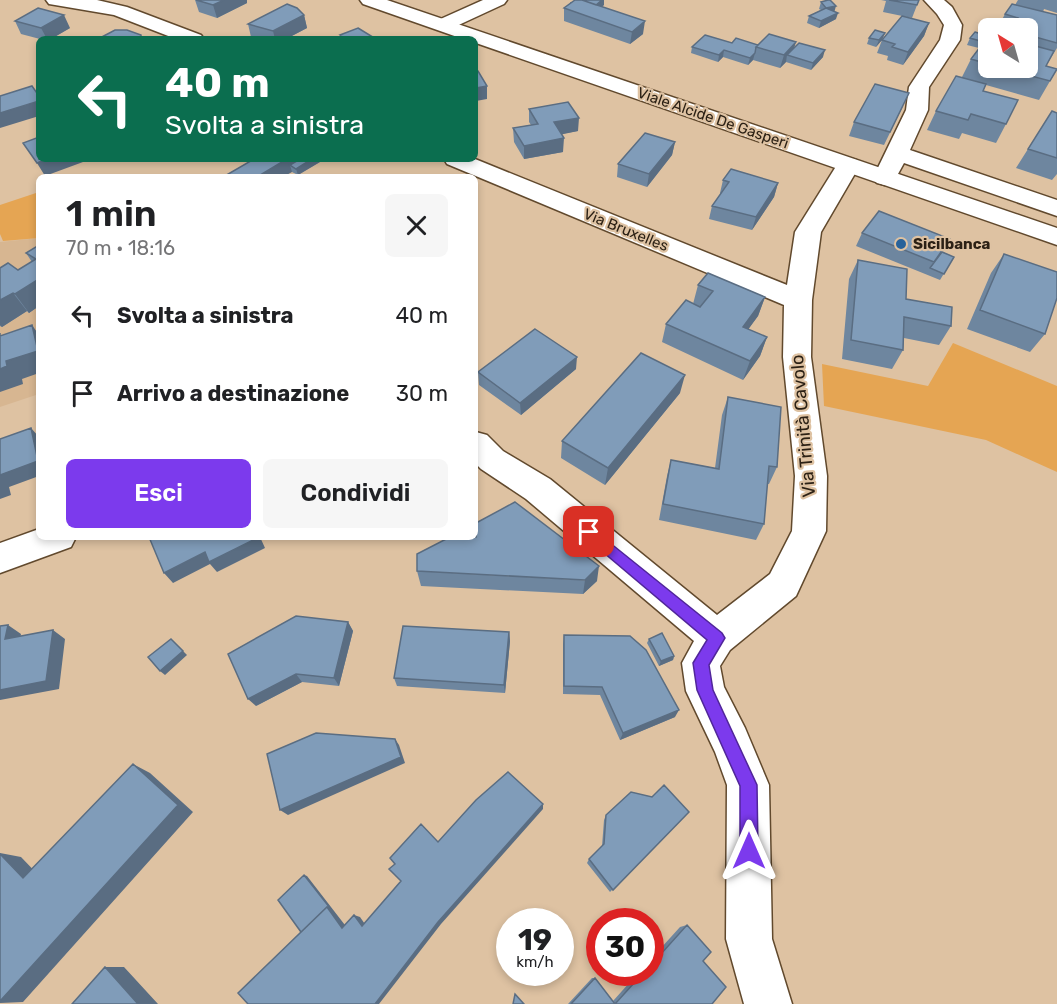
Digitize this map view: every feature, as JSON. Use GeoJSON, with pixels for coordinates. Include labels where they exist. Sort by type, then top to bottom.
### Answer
{"type":"FeatureCollection","features":[{"type":"Feature","properties":{"kind":"street"},"geometry":{"type":"LineString","coordinates":[[55,0],[120,11],[186,36]]}},
{"type":"Feature","properties":{"kind":"street","name":"Viale Alcide De Gasperi"},"geometry":{"type":"LineString","coordinates":[[369,0],[475,36]]}},
{"type":"Feature","properties":{"kind":"street"},"geometry":{"type":"LineString","coordinates":[[443,25],[498,0]]}},
{"type":"Feature","properties":{"kind":"street"},"geometry":{"type":"LineString","coordinates":[[885,178],[917,110],[919,87],[950,40],[953,25],[945,10],[933,0]]}},
{"type":"Feature","properties":{"kind":"street","name":"Viale Alcide De Gasperi"},"geometry":{"type":"LineString","coordinates":[[478,37],[1057,237]]}},
{"type":"Feature","properties":{"kind":"street"},"geometry":{"type":"LineString","coordinates":[[897,153],[1057,208]]}},
{"type":"Feature","properties":{"kind":"street","name":"Via Bruxelles"},"geometry":{"type":"LineString","coordinates":[[461,162],[798,300]]}},
{"type":"Feature","properties":{"kind":"street","name":"Via Trinità Cavolo"},"geometry":{"type":"LineString","coordinates":[[768,1004],[749,939],[748,785],[705,690],[701,663],[717,638],[783,585],[809,531],[810,476],[797,357],[798,300],[808,232],[825,200],[848,165]]}},
{"type":"Feature","properties":{"kind":"street"},"geometry":{"type":"LineString","coordinates":[[478,446],[492,460],[538,489],[717,638]]}},
{"type":"Feature","properties":{"kind":"street"},"geometry":{"type":"LineString","coordinates":[[0,558],[51,540]]}},
{"type":"Feature","properties":{"kind":"shaded area"},"geometry":{"type":"Polygon","coordinates":[[[36,193],[36,238],[3,241],[0,234],[0,205],[36,193]]]}},
{"type":"Feature","properties":{"kind":"shaded area"},"geometry":{"type":"Polygon","coordinates":[[[36,238],[36,395],[0,407],[0,242],[36,238]]]}},
{"type":"Feature","properties":{"kind":"shaded area"},"geometry":{"type":"Polygon","coordinates":[[[953,343],[1057,386],[1057,472],[986,440],[824,406],[822,364],[928,386],[953,343]]]}},
{"type":"Feature","properties":{"kind":"building"},"geometry":{"type":"Polygon","coordinates":[[[196,0],[224,0],[213,5],[196,0]]]}},
{"type":"Feature","properties":{"kind":"building"},"geometry":{"type":"Polygon","coordinates":[[[575,0],[582,0],[645,21],[632,32],[564,8],[575,0]]]}},
{"type":"Feature","properties":{"kind":"building"},"geometry":{"type":"Polygon","coordinates":[[[582,0],[602,0],[596,5],[582,0]]]}},
{"type":"Feature","properties":{"kind":"building"},"geometry":{"type":"Polygon","coordinates":[[[830,0],[836,6],[826,8],[821,2],[830,0]]]}},
{"type":"Feature","properties":{"kind":"building"},"geometry":{"type":"Polygon","coordinates":[[[889,0],[919,0],[917,5],[889,0]]]}},
{"type":"Feature","properties":{"kind":"building"},"geometry":{"type":"Polygon","coordinates":[[[287,4],[297,8],[304,15],[273,31],[248,24],[287,4]]]}},
{"type":"Feature","properties":{"kind":"building"},"geometry":{"type":"Polygon","coordinates":[[[1012,4],[1057,15],[1057,43],[1038,38],[1038,18],[1018,18],[1005,14],[1012,4]]]}},
{"type":"Feature","properties":{"kind":"building"},"geometry":{"type":"Polygon","coordinates":[[[38,8],[64,15],[41,28],[15,21],[38,8]]]}},
{"type":"Feature","properties":{"kind":"building"},"geometry":{"type":"Polygon","coordinates":[[[826,8],[838,13],[821,21],[809,16],[826,8]]]}},
{"type":"Feature","properties":{"kind":"building"},"geometry":{"type":"Polygon","coordinates":[[[902,16],[929,23],[908,52],[892,47],[895,44],[882,40],[902,16]]]}},
{"type":"Feature","properties":{"kind":"building"},"geometry":{"type":"Polygon","coordinates":[[[358,28],[371,36],[342,36],[340,35],[358,28]]]}},
{"type":"Feature","properties":{"kind":"building"},"geometry":{"type":"Polygon","coordinates":[[[115,30],[127,30],[141,35],[141,36],[104,36],[115,30]]]}},
{"type":"Feature","properties":{"kind":"building"},"geometry":{"type":"Polygon","coordinates":[[[875,30],[885,33],[879,40],[869,38],[875,30]]]}},
{"type":"Feature","properties":{"kind":"building"},"geometry":{"type":"Polygon","coordinates":[[[975,32],[978,33],[978,40],[970,38],[975,32]]]}},
{"type":"Feature","properties":{"kind":"building"},"geometry":{"type":"Polygon","coordinates":[[[769,34],[796,42],[784,55],[756,47],[769,34]]]}},
{"type":"Feature","properties":{"kind":"building"},"geometry":{"type":"Polygon","coordinates":[[[705,35],[732,43],[736,38],[758,45],[750,58],[724,50],[719,55],[692,47],[705,35]]]}},
{"type":"Feature","properties":{"kind":"building"},"geometry":{"type":"Polygon","coordinates":[[[799,43],[825,50],[813,63],[787,55],[799,43]]]}},
{"type":"Feature","properties":{"kind":"building"},"geometry":{"type":"Polygon","coordinates":[[[1038,47],[1054,51],[1046,66],[1057,69],[1050,81],[1038,78],[1038,47]]]}},
{"type":"Feature","properties":{"kind":"building"},"geometry":{"type":"Polygon","coordinates":[[[978,50],[978,61],[971,59],[978,50]]]}},
{"type":"Feature","properties":{"kind":"building"},"geometry":{"type":"Polygon","coordinates":[[[478,71],[487,86],[478,88],[478,71]]]}},
{"type":"Feature","properties":{"kind":"building"},"geometry":{"type":"Polygon","coordinates":[[[956,76],[986,84],[983,91],[1018,100],[1006,124],[971,114],[968,120],[936,111],[956,76]]]}},
{"type":"Feature","properties":{"kind":"building"},"geometry":{"type":"Polygon","coordinates":[[[875,84],[909,93],[890,132],[854,122],[875,84]]]}},
{"type":"Feature","properties":{"kind":"building"},"geometry":{"type":"Polygon","coordinates":[[[32,86],[36,92],[36,102],[0,113],[0,96],[32,86]]]}},
{"type":"Feature","properties":{"kind":"building"},"geometry":{"type":"Polygon","coordinates":[[[568,102],[579,118],[554,122],[564,138],[524,146],[513,128],[538,124],[529,109],[568,102]]]}},
{"type":"Feature","properties":{"kind":"building"},"geometry":{"type":"Polygon","coordinates":[[[1052,111],[1057,113],[1057,158],[1028,149],[1052,111]]]}},
{"type":"Feature","properties":{"kind":"building"},"geometry":{"type":"Polygon","coordinates":[[[645,133],[675,142],[649,174],[618,164],[645,133]]]}},
{"type":"Feature","properties":{"kind":"building"},"geometry":{"type":"Polygon","coordinates":[[[36,138],[36,162],[23,143],[36,138]]]}},
{"type":"Feature","properties":{"kind":"building"},"geometry":{"type":"Polygon","coordinates":[[[249,162],[282,162],[262,174],[228,174],[249,162]]]}},
{"type":"Feature","properties":{"kind":"building"},"geometry":{"type":"Polygon","coordinates":[[[295,162],[307,162],[296,169],[290,165],[295,162]]]}},
{"type":"Feature","properties":{"kind":"building"},"geometry":{"type":"Polygon","coordinates":[[[731,169],[778,183],[756,217],[712,206],[729,182],[723,180],[731,169]]]}},
{"type":"Feature","properties":{"kind":"building"},"geometry":{"type":"Polygon","coordinates":[[[879,211],[950,239],[934,262],[862,233],[879,211]]]}},
{"type":"Feature","properties":{"kind":"building"},"geometry":{"type":"Polygon","coordinates":[[[36,247],[36,259],[26,253],[36,247]]]}},
{"type":"Feature","properties":{"kind":"building"},"geometry":{"type":"Polygon","coordinates":[[[942,252],[954,257],[944,274],[930,268],[942,252]]]}},
{"type":"Feature","properties":{"kind":"building"},"geometry":{"type":"Polygon","coordinates":[[[1004,254],[1057,272],[1057,298],[1045,334],[980,310],[1004,254]]]}},
{"type":"Feature","properties":{"kind":"building"},"geometry":{"type":"Polygon","coordinates":[[[36,259],[36,281],[0,300],[0,268],[8,263],[18,270],[36,259]]]}},
{"type":"Feature","properties":{"kind":"building"},"geometry":{"type":"Polygon","coordinates":[[[858,260],[907,269],[906,299],[952,307],[951,326],[904,317],[903,350],[851,340],[858,260]]]}},
{"type":"Feature","properties":{"kind":"building"},"geometry":{"type":"Polygon","coordinates":[[[708,273],[765,297],[743,327],[767,337],[750,361],[666,324],[686,300],[700,307],[713,291],[698,285],[708,273]]]}},
{"type":"Feature","properties":{"kind":"building"},"geometry":{"type":"Polygon","coordinates":[[[32,325],[36,352],[6,361],[7,366],[0,369],[0,336],[32,325]]]}},
{"type":"Feature","properties":{"kind":"building"},"geometry":{"type":"Polygon","coordinates":[[[535,329],[577,357],[520,403],[478,372],[535,329]]]}},
{"type":"Feature","properties":{"kind":"building"},"geometry":{"type":"Polygon","coordinates":[[[641,353],[685,375],[608,468],[562,441],[641,353]]]}},
{"type":"Feature","properties":{"kind":"building"},"geometry":{"type":"Polygon","coordinates":[[[728,397],[781,407],[777,467],[769,466],[764,524],[663,504],[671,460],[719,469],[728,397]]]}},
{"type":"Feature","properties":{"kind":"building"},"geometry":{"type":"Polygon","coordinates":[[[31,428],[36,462],[0,475],[0,439],[31,428]]]}},
{"type":"Feature","properties":{"kind":"building"},"geometry":{"type":"Polygon","coordinates":[[[515,502],[599,566],[585,580],[417,571],[417,554],[444,540],[478,540],[478,522],[515,502]]]}},
{"type":"Feature","properties":{"kind":"building"},"geometry":{"type":"Polygon","coordinates":[[[150,540],[253,540],[209,562],[205,552],[164,573],[150,540]]]}},
{"type":"Feature","properties":{"kind":"building"},"geometry":{"type":"Polygon","coordinates":[[[296,616],[348,622],[334,678],[296,674],[248,699],[228,654],[296,616]]]}},
{"type":"Feature","properties":{"kind":"building"},"geometry":{"type":"Polygon","coordinates":[[[8,625],[5,639],[53,630],[46,681],[0,690],[0,626],[8,625]]]}},
{"type":"Feature","properties":{"kind":"building"},"geometry":{"type":"Polygon","coordinates":[[[403,626],[509,632],[504,685],[394,678],[403,626]]]}},
{"type":"Feature","properties":{"kind":"building"},"geometry":{"type":"Polygon","coordinates":[[[662,633],[674,656],[661,661],[649,639],[662,633]]]}},
{"type":"Feature","properties":{"kind":"building"},"geometry":{"type":"Polygon","coordinates":[[[564,635],[630,636],[646,650],[679,710],[623,733],[602,687],[564,686],[564,635]]]}},
{"type":"Feature","properties":{"kind":"building"},"geometry":{"type":"Polygon","coordinates":[[[171,639],[183,651],[160,671],[148,657],[171,639]]]}},
{"type":"Feature","properties":{"kind":"building"},"geometry":{"type":"Polygon","coordinates":[[[316,733],[395,739],[401,757],[280,810],[267,754],[316,733]]]}},
{"type":"Feature","properties":{"kind":"building"},"geometry":{"type":"Polygon","coordinates":[[[133,764],[178,805],[0,1001],[0,854],[23,878],[133,764]]]}},
{"type":"Feature","properties":{"kind":"building"},"geometry":{"type":"Polygon","coordinates":[[[508,772],[543,804],[438,922],[375,1004],[248,1004],[238,993],[327,907],[342,928],[354,915],[362,926],[401,881],[389,869],[395,864],[390,858],[421,824],[438,842],[476,800],[508,772]]]}},
{"type":"Feature","properties":{"kind":"building"},"geometry":{"type":"Polygon","coordinates":[[[664,785],[689,812],[613,890],[589,859],[604,844],[606,815],[631,792],[652,797],[664,785]]]}},
{"type":"Feature","properties":{"kind":"building"},"geometry":{"type":"Polygon","coordinates":[[[304,875],[330,908],[327,907],[301,932],[278,900],[304,875]]]}},
{"type":"Feature","properties":{"kind":"building"},"geometry":{"type":"Polygon","coordinates":[[[687,925],[711,952],[703,961],[726,987],[712,1004],[615,1004],[631,986],[664,986],[664,951],[687,925]]]}},
{"type":"Feature","properties":{"kind":"building"},"geometry":{"type":"Polygon","coordinates":[[[105,967],[138,1004],[72,1004],[105,967]]]}},
{"type":"Feature","properties":{"kind":"building"},"geometry":{"type":"Polygon","coordinates":[[[588,986],[601,986],[615,1004],[571,1004],[588,986]]]}},
{"type":"Feature","properties":{"kind":"building"},"geometry":{"type":"Polygon","coordinates":[[[515,994],[524,1004],[513,1004],[515,994]]]}},
{"type":"Feature","properties":{"kind":"place","name":"Sicilbanca"},"geometry":{"type":"Point","coordinates":[901,244]}},
{"type":"Feature","properties":{"kind":"route"},"geometry":{"type":"LineString","coordinates":[[589,532],[717,638],[701,663],[705,690],[731,742],[748,785],[749,851]]}}]}
